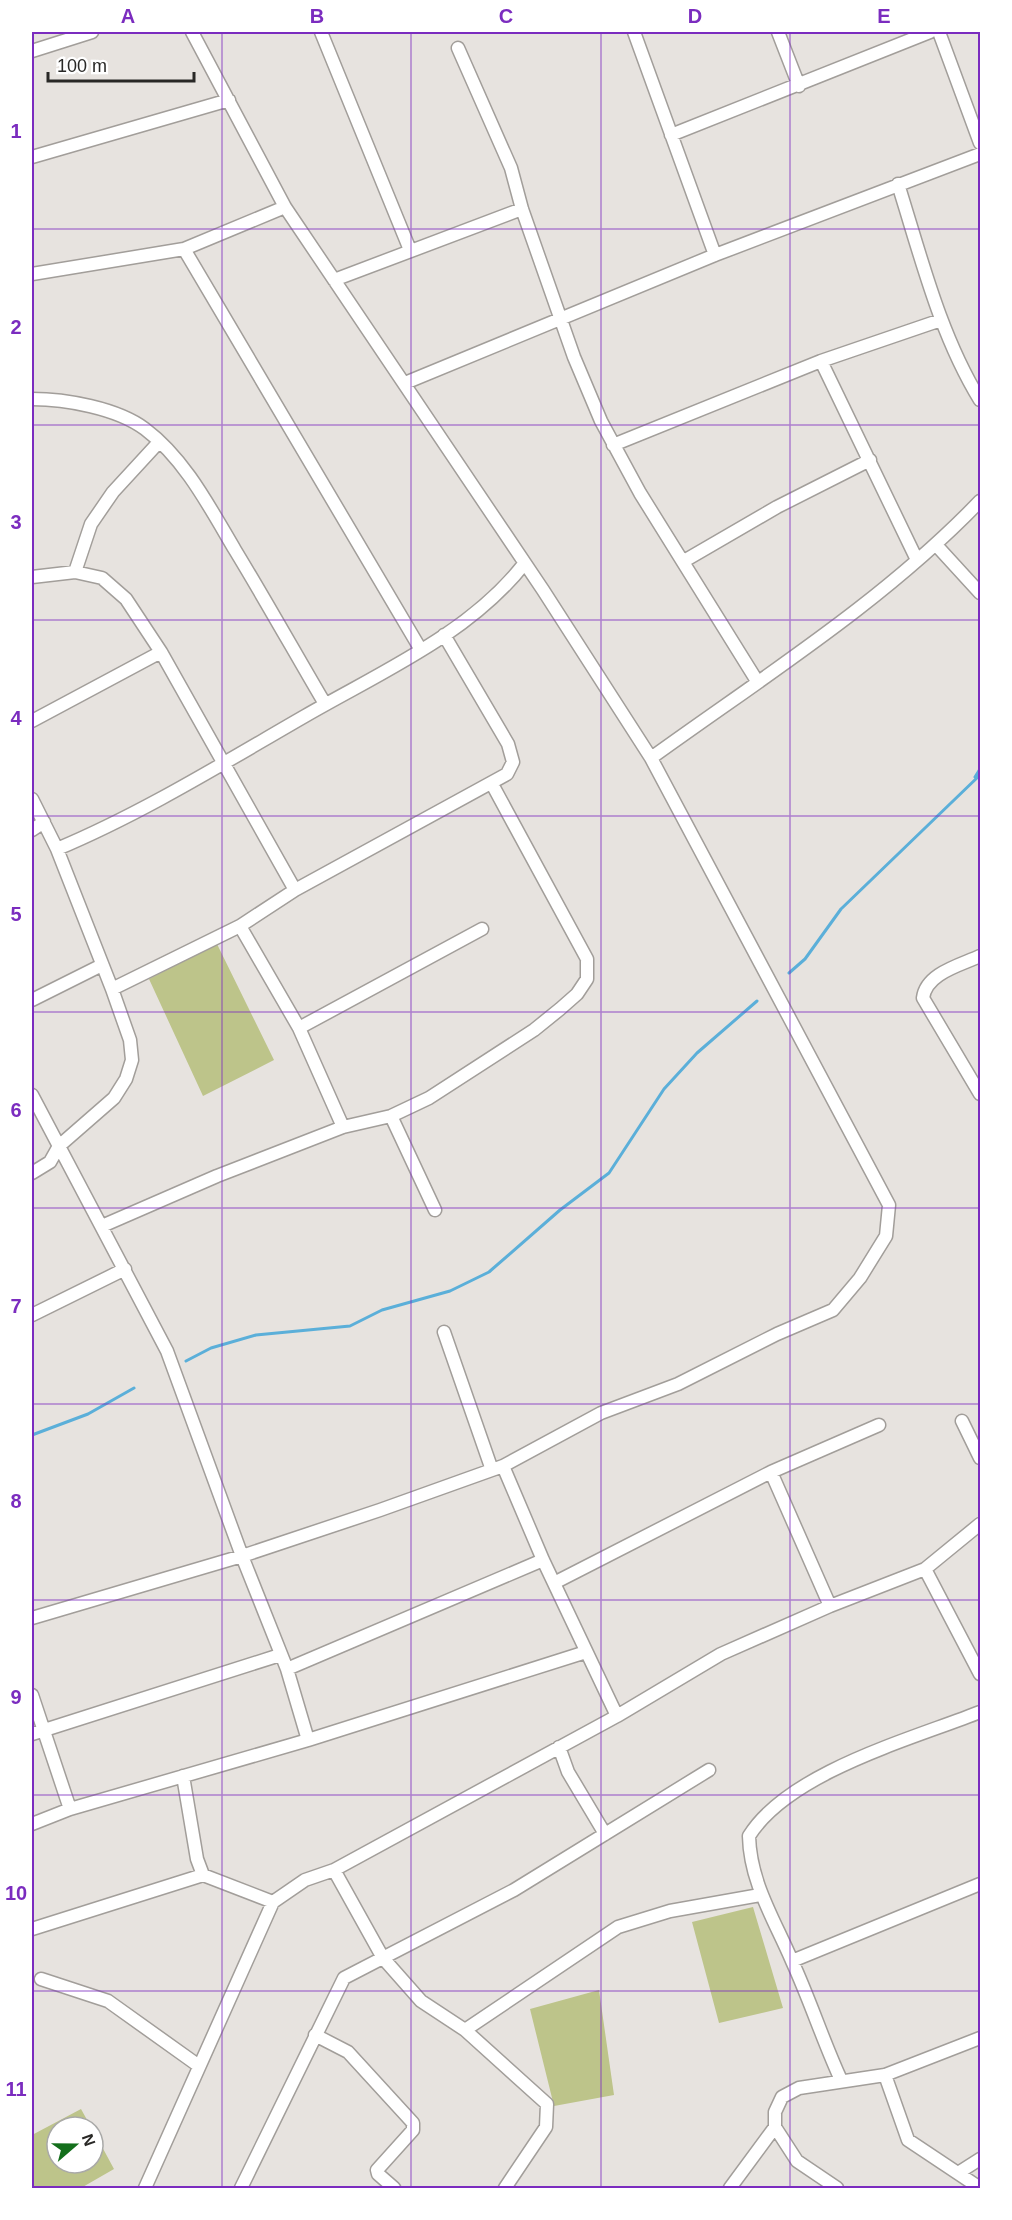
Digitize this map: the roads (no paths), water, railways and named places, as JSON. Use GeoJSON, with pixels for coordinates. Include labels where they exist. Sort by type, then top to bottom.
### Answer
{"type":"FeatureCollection","features":[{"type":"Feature","properties":{"kind":"street"},"geometry":{"type":"LineString","coordinates":[[32,51],[92,32]]}},
{"type":"Feature","properties":{"kind":"street"},"geometry":{"type":"LineString","coordinates":[[32,1618],[242,1556],[498,1468],[601,1413],[678,1384],[777,1334],[833,1310],[860,1278],[886,1236],[889,1205],[651,758],[405,383],[285,207],[192,32]]}},
{"type":"Feature","properties":{"kind":"street"},"geometry":{"type":"LineString","coordinates":[[321,32],[410,250]]}},
{"type":"Feature","properties":{"kind":"street"},"geometry":{"type":"LineString","coordinates":[[634,32],[715,255]]}},
{"type":"Feature","properties":{"kind":"street"},"geometry":{"type":"LineString","coordinates":[[778,32],[800,86]]}},
{"type":"Feature","properties":{"kind":"street"},"geometry":{"type":"LineString","coordinates":[[671,135],[800,86],[930,32]]}},
{"type":"Feature","properties":{"kind":"street"},"geometry":{"type":"LineString","coordinates":[[939,32],[981,143]]}},
{"type":"Feature","properties":{"kind":"street"},"geometry":{"type":"LineString","coordinates":[[458,48],[510,168],[560,318],[585,385],[613,446],[757,681]]}},
{"type":"Feature","properties":{"kind":"street"},"geometry":{"type":"LineString","coordinates":[[32,157],[229,100]]}},
{"type":"Feature","properties":{"kind":"street"},"geometry":{"type":"LineString","coordinates":[[405,383],[715,255],[981,154]]}},
{"type":"Feature","properties":{"kind":"street"},"geometry":{"type":"LineString","coordinates":[[898,184],[941,320],[962,369],[981,400]]}},
{"type":"Feature","properties":{"kind":"street"},"geometry":{"type":"LineString","coordinates":[[32,273],[184,249],[285,207]]}},
{"type":"Feature","properties":{"kind":"street"},"geometry":{"type":"LineString","coordinates":[[334,280],[522,209]]}},
{"type":"Feature","properties":{"kind":"street"},"geometry":{"type":"LineString","coordinates":[[184,249],[422,650]]}},
{"type":"Feature","properties":{"kind":"street"},"geometry":{"type":"LineString","coordinates":[[613,446],[821,361],[941,320]]}},
{"type":"Feature","properties":{"kind":"street"},"geometry":{"type":"LineString","coordinates":[[821,361],[917,560]]}},
{"type":"Feature","properties":{"kind":"street"},"geometry":{"type":"LineString","coordinates":[[32,399],[61,399],[120,417],[144,428],[159,442],[198,489],[325,704]]}},
{"type":"Feature","properties":{"kind":"street"},"geometry":{"type":"LineString","coordinates":[[75,572],[90,524],[113,492],[159,442]]}},
{"type":"Feature","properties":{"kind":"street"},"geometry":{"type":"LineString","coordinates":[[684,561],[777,507],[870,460]]}},
{"type":"Feature","properties":{"kind":"street"},"geometry":{"type":"LineString","coordinates":[[651,758],[820,637],[937,546],[981,501]]}},
{"type":"Feature","properties":{"kind":"street"},"geometry":{"type":"LineString","coordinates":[[937,546],[981,593]]}},
{"type":"Feature","properties":{"kind":"street"},"geometry":{"type":"LineString","coordinates":[[57,849],[225,762],[422,650],[509,583],[524,564]]}},
{"type":"Feature","properties":{"kind":"street"},"geometry":{"type":"LineString","coordinates":[[32,577],[75,572],[102,578],[114,586],[126,599],[161,652],[225,762],[295,890]]}},
{"type":"Feature","properties":{"kind":"street"},"geometry":{"type":"LineString","coordinates":[[112,989],[240,926],[295,890],[507,774],[513,762],[508,744],[444,635]]}},
{"type":"Feature","properties":{"kind":"street"},"geometry":{"type":"LineString","coordinates":[[32,721],[161,652]]}},
{"type":"Feature","properties":{"kind":"street"},"geometry":{"type":"LineString","coordinates":[[102,1227],[217,1176],[344,1127],[391,1116],[429,1098],[534,1030],[577,994],[587,979],[587,958],[492,784]]}},
{"type":"Feature","properties":{"kind":"street"},"geometry":{"type":"LineString","coordinates":[[32,799],[57,849],[112,989],[130,1040],[132,1060],[126,1079],[114,1098],[59,1146],[50,1162],[32,1173]]}},
{"type":"Feature","properties":{"kind":"street"},"geometry":{"type":"LineString","coordinates":[[32,830],[44,822]]}},
{"type":"Feature","properties":{"kind":"street"},"geometry":{"type":"LineString","coordinates":[[240,926],[299,1028],[344,1127]]}},
{"type":"Feature","properties":{"kind":"street"},"geometry":{"type":"LineString","coordinates":[[299,1028],[482,929]]}},
{"type":"Feature","properties":{"kind":"street"},"geometry":{"type":"LineString","coordinates":[[981,956],[938,975],[928,983],[923,998],[981,1094]]}},
{"type":"Feature","properties":{"kind":"street"},"geometry":{"type":"LineString","coordinates":[[32,1000],[102,965]]}},
{"type":"Feature","properties":{"kind":"street"},"geometry":{"type":"LineString","coordinates":[[32,1095],[167,1351],[242,1556],[287,1669],[308,1740]]}},
{"type":"Feature","properties":{"kind":"street"},"geometry":{"type":"LineString","coordinates":[[391,1116],[435,1210]]}},
{"type":"Feature","properties":{"kind":"street"},"geometry":{"type":"LineString","coordinates":[[32,1315],[125,1269]]}},
{"type":"Feature","properties":{"kind":"street"},"geometry":{"type":"LineString","coordinates":[[444,1332],[498,1468],[617,1716]]}},
{"type":"Feature","properties":{"kind":"street"},"geometry":{"type":"LineString","coordinates":[[962,1421],[981,1458]]}},
{"type":"Feature","properties":{"kind":"street"},"geometry":{"type":"LineString","coordinates":[[554,1583],[771,1472],[879,1425]]}},
{"type":"Feature","properties":{"kind":"street"},"geometry":{"type":"LineString","coordinates":[[771,1472],[830,1605]]}},
{"type":"Feature","properties":{"kind":"street"},"geometry":{"type":"LineString","coordinates":[[144,2188],[273,1902],[305,1880],[334,1870],[617,1716],[721,1654],[830,1605],[925,1569],[981,1524]]}},
{"type":"Feature","properties":{"kind":"street"},"geometry":{"type":"LineString","coordinates":[[287,1669],[543,1560]]}},
{"type":"Feature","properties":{"kind":"street"},"geometry":{"type":"LineString","coordinates":[[925,1569],[981,1674]]}},
{"type":"Feature","properties":{"kind":"street"},"geometry":{"type":"LineString","coordinates":[[32,1824],[70,1809],[308,1740],[586,1652]]}},
{"type":"Feature","properties":{"kind":"street"},"geometry":{"type":"LineString","coordinates":[[37,1732],[280,1655]]}},
{"type":"Feature","properties":{"kind":"street"},"geometry":{"type":"LineString","coordinates":[[32,1695],[37,1732],[70,1809]]}},
{"type":"Feature","properties":{"kind":"street"},"geometry":{"type":"LineString","coordinates":[[841,2080],[792,1961],[760,1895],[749,1836],[783,1798],[826,1771],[981,1712]]}},
{"type":"Feature","properties":{"kind":"street"},"geometry":{"type":"LineString","coordinates":[[560,1747],[568,1772],[605,1834]]}},
{"type":"Feature","properties":{"kind":"street"},"geometry":{"type":"LineString","coordinates":[[241,2188],[344,1978],[514,1890],[709,1770]]}},
{"type":"Feature","properties":{"kind":"street"},"geometry":{"type":"LineString","coordinates":[[183,1776],[197,1859],[203,1875]]}},
{"type":"Feature","properties":{"kind":"street"},"geometry":{"type":"LineString","coordinates":[[334,1870],[383,1958],[422,2001],[465,2030],[547,2104],[546,2127],[505,2188]]}},
{"type":"Feature","properties":{"kind":"street"},"geometry":{"type":"LineString","coordinates":[[32,1929],[203,1875],[273,1902]]}},
{"type":"Feature","properties":{"kind":"street"},"geometry":{"type":"LineString","coordinates":[[792,1961],[981,1884]]}},
{"type":"Feature","properties":{"kind":"street"},"geometry":{"type":"LineString","coordinates":[[465,2030],[618,1927],[670,1911],[760,1895]]}},
{"type":"Feature","properties":{"kind":"street"},"geometry":{"type":"LineString","coordinates":[[41,1979],[108,2001],[199,2066]]}},
{"type":"Feature","properties":{"kind":"street"},"geometry":{"type":"LineString","coordinates":[[315,2035],[348,2052],[413,2123],[413,2130],[377,2170],[378,2174],[394,2188]]}},
{"type":"Feature","properties":{"kind":"street"},"geometry":{"type":"LineString","coordinates":[[837,2188],[797,2161],[775,2127],[775,2112],[782,2097],[799,2088],[885,2074],[981,2038]]}},
{"type":"Feature","properties":{"kind":"street"},"geometry":{"type":"LineString","coordinates":[[885,2074],[908,2140],[981,2188]]}},
{"type":"Feature","properties":{"kind":"street"},"geometry":{"type":"LineString","coordinates":[[730,2188],[775,2127]]}},
{"type":"Feature","properties":{"kind":"street"},"geometry":{"type":"LineString","coordinates":[[958,2173],[981,2159]]}},
{"type":"Feature","properties":{"kind":"waterway"},"geometry":{"type":"LineString","coordinates":[[975,777],[980,769]]}},
{"type":"Feature","properties":{"kind":"waterway"},"geometry":{"type":"LineString","coordinates":[[789,973],[805,959],[841,909],[980,775]]}},
{"type":"Feature","properties":{"kind":"waterway"},"geometry":{"type":"LineString","coordinates":[[186,1361],[211,1348],[256,1335],[350,1326],[382,1310],[450,1291],[489,1272],[560,1210],[609,1173],[664,1089],[697,1053],[757,1001]]}},
{"type":"Feature","properties":{"kind":"waterway"},"geometry":{"type":"LineString","coordinates":[[32,1435],[88,1414],[134,1388]]}}]}
